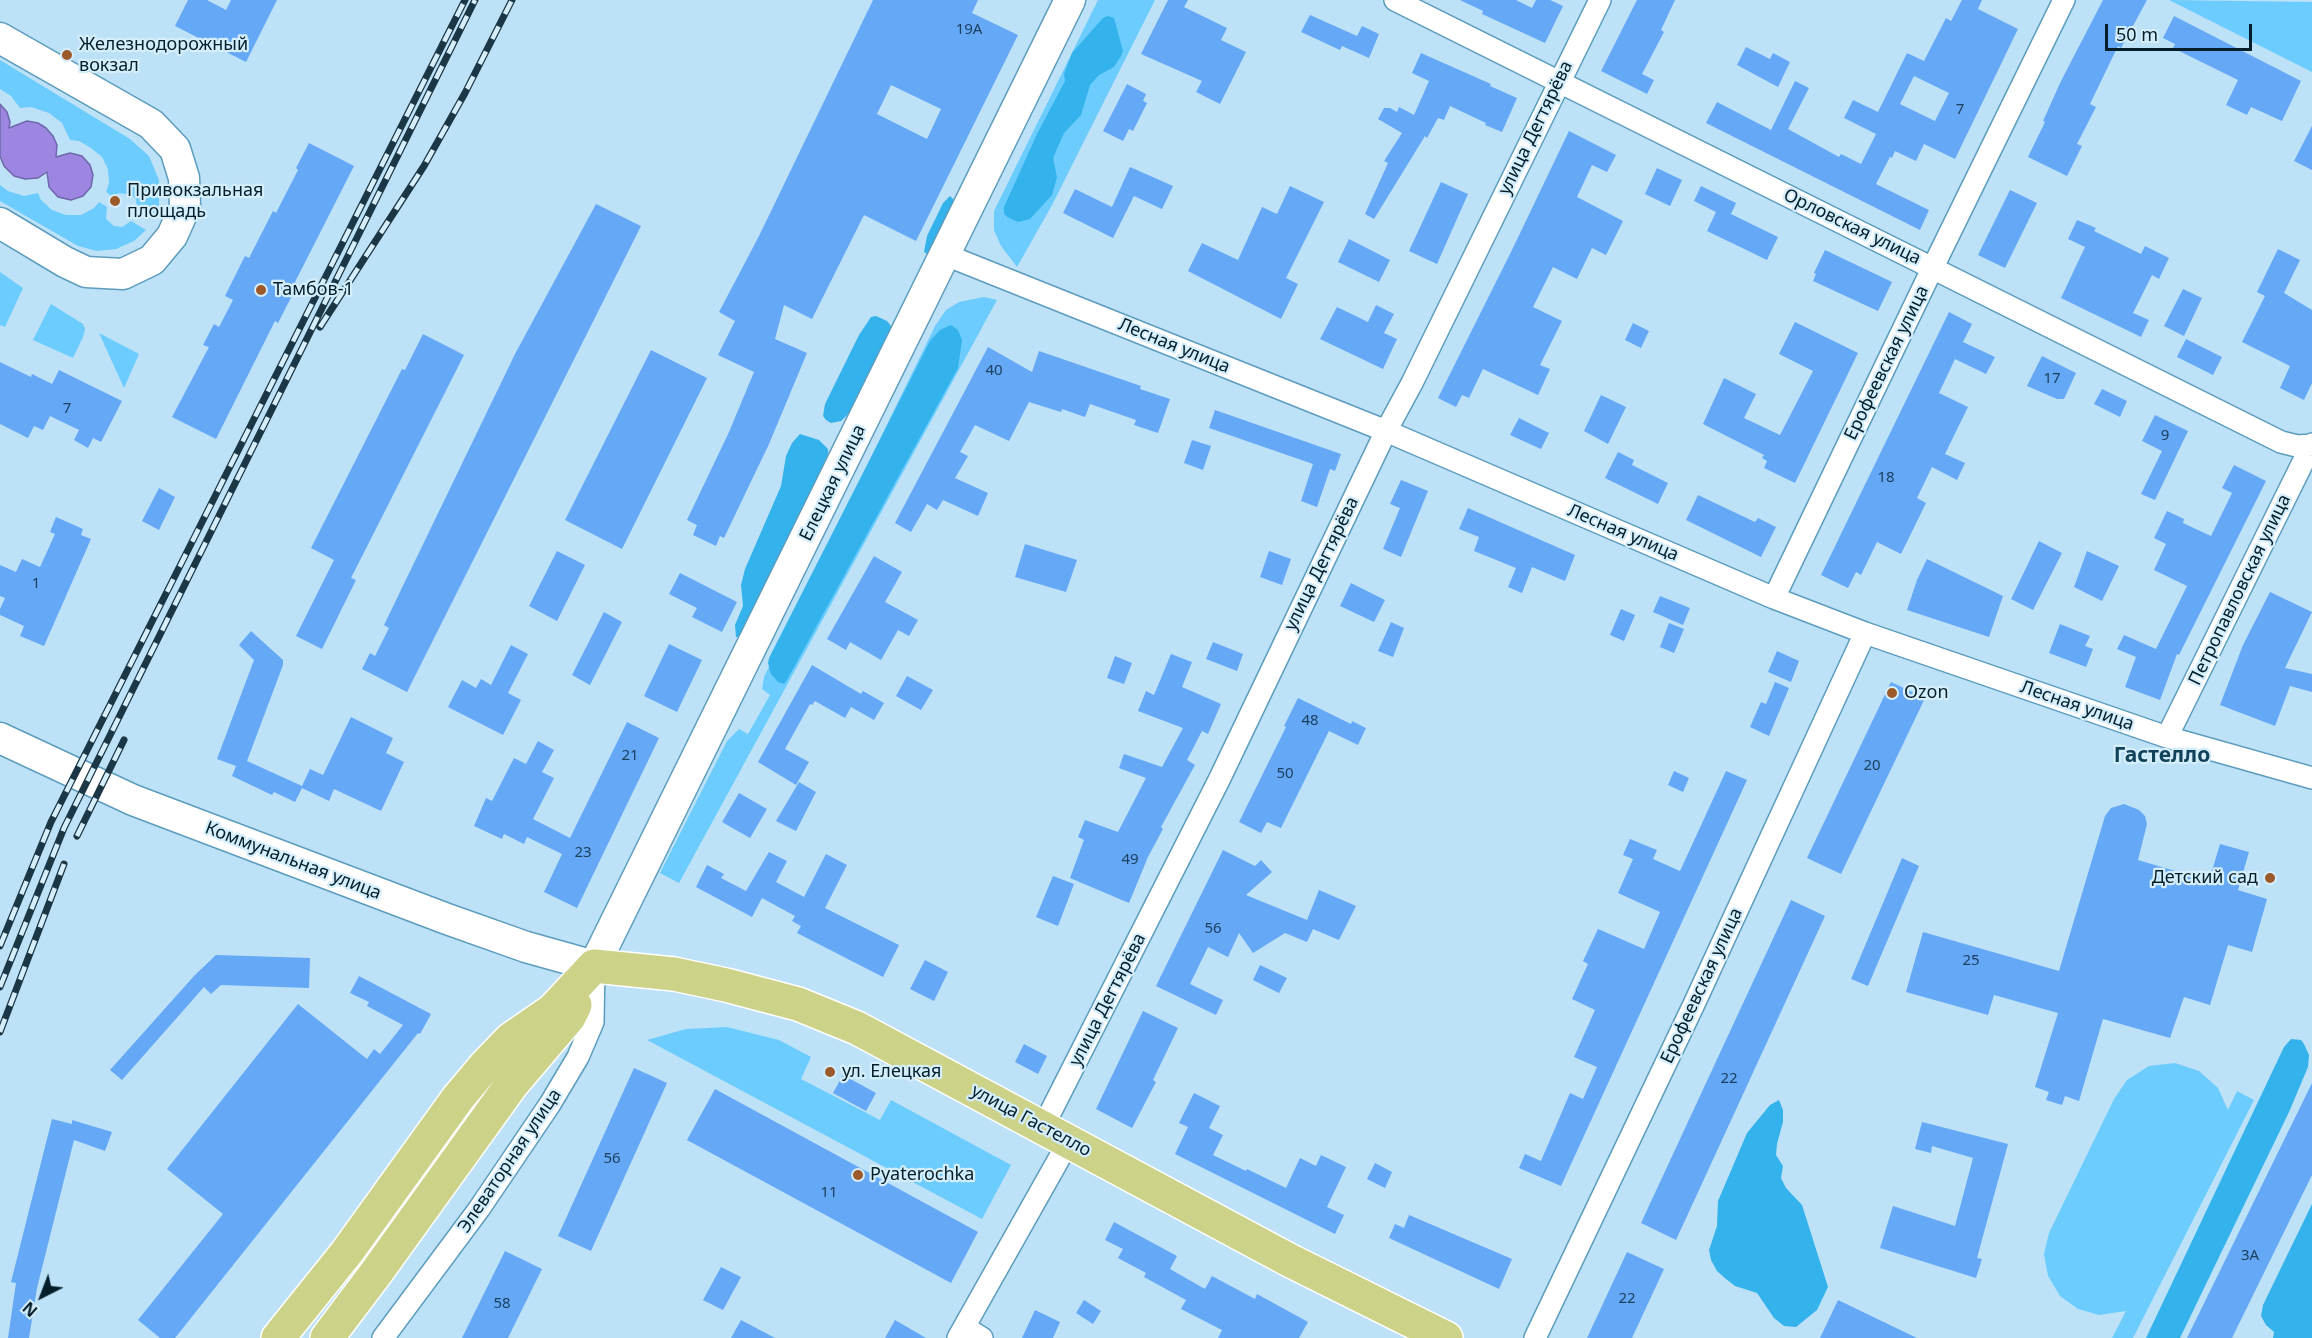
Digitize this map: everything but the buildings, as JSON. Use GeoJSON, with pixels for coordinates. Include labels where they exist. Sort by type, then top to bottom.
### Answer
{"type":"FeatureCollection","features":[{"type":"Feature","properties":{"kind":"main road","name":"Елецкая улица"},"geometry":{"type":"LineString","coordinates":[[594,966],[1070,0]]}},
{"type":"Feature","properties":{"kind":"main road"},"geometry":{"type":"LineString","coordinates":[[0,38],[151,124],[175,149],[184,178],[186,207],[172,236],[152,260],[123,274],[86,272],[0,223]]}},
{"type":"Feature","properties":{"kind":"main road","name":"Коммунальная улица"},"geometry":{"type":"LineString","coordinates":[[0,738],[133,800],[447,919],[526,947],[594,966]]}},
{"type":"Feature","properties":{"kind":"main road"},"geometry":{"type":"LineString","coordinates":[[278,1338],[347,1252],[458,1098],[484,1066],[511,1039],[554,1010],[594,966]]}},
{"type":"Feature","properties":{"kind":"main road"},"geometry":{"type":"LineString","coordinates":[[327,1338],[512,1084],[569,1017],[594,966]]}},
{"type":"Feature","properties":{"kind":"main road","name":"улица Гастелло"},"geometry":{"type":"LineString","coordinates":[[594,966],[674,974],[736,987],[798,1004],[857,1028],[1289,1260],[1446,1338]]}},
{"type":"Feature","properties":{"kind":"street","name":"Орловская улица"},"geometry":{"type":"LineString","coordinates":[[1395,0],[2281,442],[2297,446],[2312,445]]}},
{"type":"Feature","properties":{"kind":"street","name":"улица Дегтярёва"},"geometry":{"type":"LineString","coordinates":[[968,1334],[1056,1134],[1219,780],[1386,431],[1412,383],[1600,0]]}},
{"type":"Feature","properties":{"kind":"street","name":"Ерофеевская улица"},"geometry":{"type":"LineString","coordinates":[[1774,598],[2064,0]]}},
{"type":"Feature","properties":{"kind":"street","name":"Лесная улица"},"geometry":{"type":"LineString","coordinates":[[946,255],[1386,431],[1774,598],[1865,633],[2167,736],[2312,778]]}},
{"type":"Feature","properties":{"kind":"street","name":"Петропавловская улица"},"geometry":{"type":"LineString","coordinates":[[2167,736],[2312,445]]}},
{"type":"Feature","properties":{"kind":"street","name":"Ерофеевская улица"},"geometry":{"type":"LineString","coordinates":[[1534,1338],[1695,1002],[1865,633]]}},
{"type":"Feature","properties":{"kind":"street","name":"Элеваторная улица"},"geometry":{"type":"LineString","coordinates":[[383,1338],[479,1209],[550,1104],[578,1057],[593,1022],[594,966]]}},
{"type":"Feature","properties":{"kind":"shaded area"},"geometry":{"type":"Polygon","coordinates":[[[1098,0],[1155,0],[1051,207],[1017,267],[1001,246],[994,230],[994,211],[1098,0]]]}},
{"type":"Feature","properties":{"kind":"shaded area"},"geometry":{"type":"Polygon","coordinates":[[[2169,0],[2312,2],[2312,72],[2169,0]]]}},
{"type":"Feature","properties":{"kind":"shaded area"},"geometry":{"type":"Polygon","coordinates":[[[1108,16],[1114,18],[1123,51],[1114,67],[1099,75],[1090,85],[1081,115],[1064,133],[1053,158],[1057,177],[1052,195],[1030,219],[1018,222],[1007,217],[1004,207],[1037,134],[1065,81],[1064,74],[1072,53],[1103,18],[1108,16]]]}},
{"type":"Feature","properties":{"kind":"shaded area"},"geometry":{"type":"Polygon","coordinates":[[[0,60],[130,139],[149,156],[159,180],[159,205],[152,219],[137,210],[136,199],[131,195],[119,193],[113,197],[106,192],[109,183],[108,169],[102,157],[79,141],[70,140],[62,123],[49,113],[31,107],[20,108],[11,96],[0,89],[0,60]]]}},
{"type":"Feature","properties":{"kind":"shaded area"},"geometry":{"type":"Polygon","coordinates":[[[0,104],[7,112],[9,128],[27,121],[38,123],[53,136],[57,145],[56,157],[70,153],[82,156],[90,165],[93,175],[91,187],[83,196],[71,200],[58,197],[49,187],[47,172],[38,178],[25,179],[14,176],[4,166],[0,156],[0,104]]]}},
{"type":"Feature","properties":{"kind":"shaded area"},"geometry":{"type":"Polygon","coordinates":[[[0,185],[8,191],[24,196],[38,193],[41,200],[52,210],[66,215],[81,215],[94,208],[99,202],[107,207],[106,219],[114,226],[122,227],[131,221],[146,230],[134,241],[116,249],[97,251],[78,246],[0,201],[0,185]]]}},
{"type":"Feature","properties":{"kind":"shaded area"},"geometry":{"type":"Polygon","coordinates":[[[950,196],[958,204],[929,255],[924,252],[927,236],[943,203],[950,196]]]}},
{"type":"Feature","properties":{"kind":"shaded area"},"geometry":{"type":"Polygon","coordinates":[[[0,272],[23,288],[5,327],[0,325],[0,272]]]}},
{"type":"Feature","properties":{"kind":"shaded area"},"geometry":{"type":"Polygon","coordinates":[[[984,297],[997,300],[679,883],[660,873],[727,741],[739,729],[748,734],[770,695],[762,689],[764,677],[935,326],[946,310],[959,302],[984,297]]]}},
{"type":"Feature","properties":{"kind":"shaded area"},"geometry":{"type":"Polygon","coordinates":[[[51,304],[83,324],[85,329],[83,337],[73,358],[33,340],[51,304]]]}},
{"type":"Feature","properties":{"kind":"shaded area"},"geometry":{"type":"Polygon","coordinates":[[[876,316],[887,321],[891,326],[889,336],[850,412],[841,421],[831,423],[823,416],[825,404],[859,335],[871,317],[876,316]]]}},
{"type":"Feature","properties":{"kind":"shaded area"},"geometry":{"type":"Polygon","coordinates":[[[951,325],[958,330],[962,340],[958,368],[787,680],[784,684],[778,682],[771,674],[769,658],[930,341],[940,330],[951,325]]]}},
{"type":"Feature","properties":{"kind":"shaded area"},"geometry":{"type":"Polygon","coordinates":[[[99,333],[139,354],[124,388],[99,333]]]}},
{"type":"Feature","properties":{"kind":"shaded area"},"geometry":{"type":"Polygon","coordinates":[[[800,434],[819,440],[828,449],[828,454],[746,633],[742,637],[736,637],[735,625],[743,606],[741,585],[745,569],[781,486],[786,456],[792,443],[800,434]]]}},
{"type":"Feature","properties":{"kind":"shaded area"},"geometry":{"type":"Polygon","coordinates":[[[727,1027],[779,1040],[811,1057],[801,1079],[880,1120],[891,1100],[1011,1165],[982,1219],[647,1040],[686,1029],[727,1027]]]}},
{"type":"Feature","properties":{"kind":"shaded area"},"geometry":{"type":"Polygon","coordinates":[[[2291,1039],[2301,1040],[2304,1044],[2309,1055],[2308,1067],[2289,1112],[2180,1338],[2146,1338],[2284,1047],[2291,1039]]]}},
{"type":"Feature","properties":{"kind":"shaded area"},"geometry":{"type":"Polygon","coordinates":[[[2175,1063],[2199,1071],[2218,1088],[2228,1110],[2237,1091],[2254,1100],[2133,1338],[2112,1338],[2126,1311],[2099,1315],[2078,1309],[2060,1296],[2048,1276],[2044,1254],[2049,1233],[2114,1099],[2127,1080],[2149,1066],[2175,1063]]]}},
{"type":"Feature","properties":{"kind":"shaded area"},"geometry":{"type":"Polygon","coordinates":[[[1779,1100],[1783,1110],[1783,1122],[1776,1155],[1783,1166],[1781,1178],[1786,1188],[1802,1205],[1828,1287],[1817,1310],[1796,1327],[1784,1326],[1774,1318],[1757,1293],[1735,1286],[1726,1279],[1717,1271],[1709,1250],[1717,1226],[1718,1201],[1747,1133],[1770,1105],[1779,1100]]]}},
{"type":"Feature","properties":{"kind":"shaded area"},"geometry":{"type":"Polygon","coordinates":[[[2312,1204],[2312,1338],[2273,1338],[2274,1332],[2261,1316],[2263,1305],[2312,1204]]]}},
{"type":"Feature","properties":{"kind":"railway"},"geometry":{"type":"LineString","coordinates":[[0,946],[51,822],[465,0]]}},
{"type":"Feature","properties":{"kind":"railway"},"geometry":{"type":"LineString","coordinates":[[0,987],[64,828],[475,0]]}},
{"type":"Feature","properties":{"kind":"railway"},"geometry":{"type":"LineString","coordinates":[[320,327],[424,166],[465,93],[512,0]]}},
{"type":"Feature","properties":{"kind":"railway"},"geometry":{"type":"LineString","coordinates":[[77,836],[124,740]]}},
{"type":"Feature","properties":{"kind":"railway"},"geometry":{"type":"LineString","coordinates":[[0,1032],[64,864]]}},
{"type":"Feature","properties":{"kind":"place","name":"Железнодорожный вокзал"},"geometry":{"type":"Point","coordinates":[67,55]}},
{"type":"Feature","properties":{"kind":"place","name":"Привокзальная площадь"},"geometry":{"type":"Point","coordinates":[115,201]}},
{"type":"Feature","properties":{"kind":"place","name":"Тамбов-1"},"geometry":{"type":"Point","coordinates":[261,290]}},
{"type":"Feature","properties":{"kind":"place","name":"Ozon"},"geometry":{"type":"Point","coordinates":[1892,693]}},
{"type":"Feature","properties":{"kind":"place","name":"Детский сад"},"geometry":{"type":"Point","coordinates":[2270,878]}},
{"type":"Feature","properties":{"kind":"place","name":"ул. Елецкая"},"geometry":{"type":"Point","coordinates":[830,1072]}},
{"type":"Feature","properties":{"kind":"place","name":"Pyaterochka"},"geometry":{"type":"Point","coordinates":[858,1175]}},
{"type":"Feature","properties":{"kind":"district","name":"Гастелло"},"geometry":{"type":"Point","coordinates":[2162,756]}}]}
